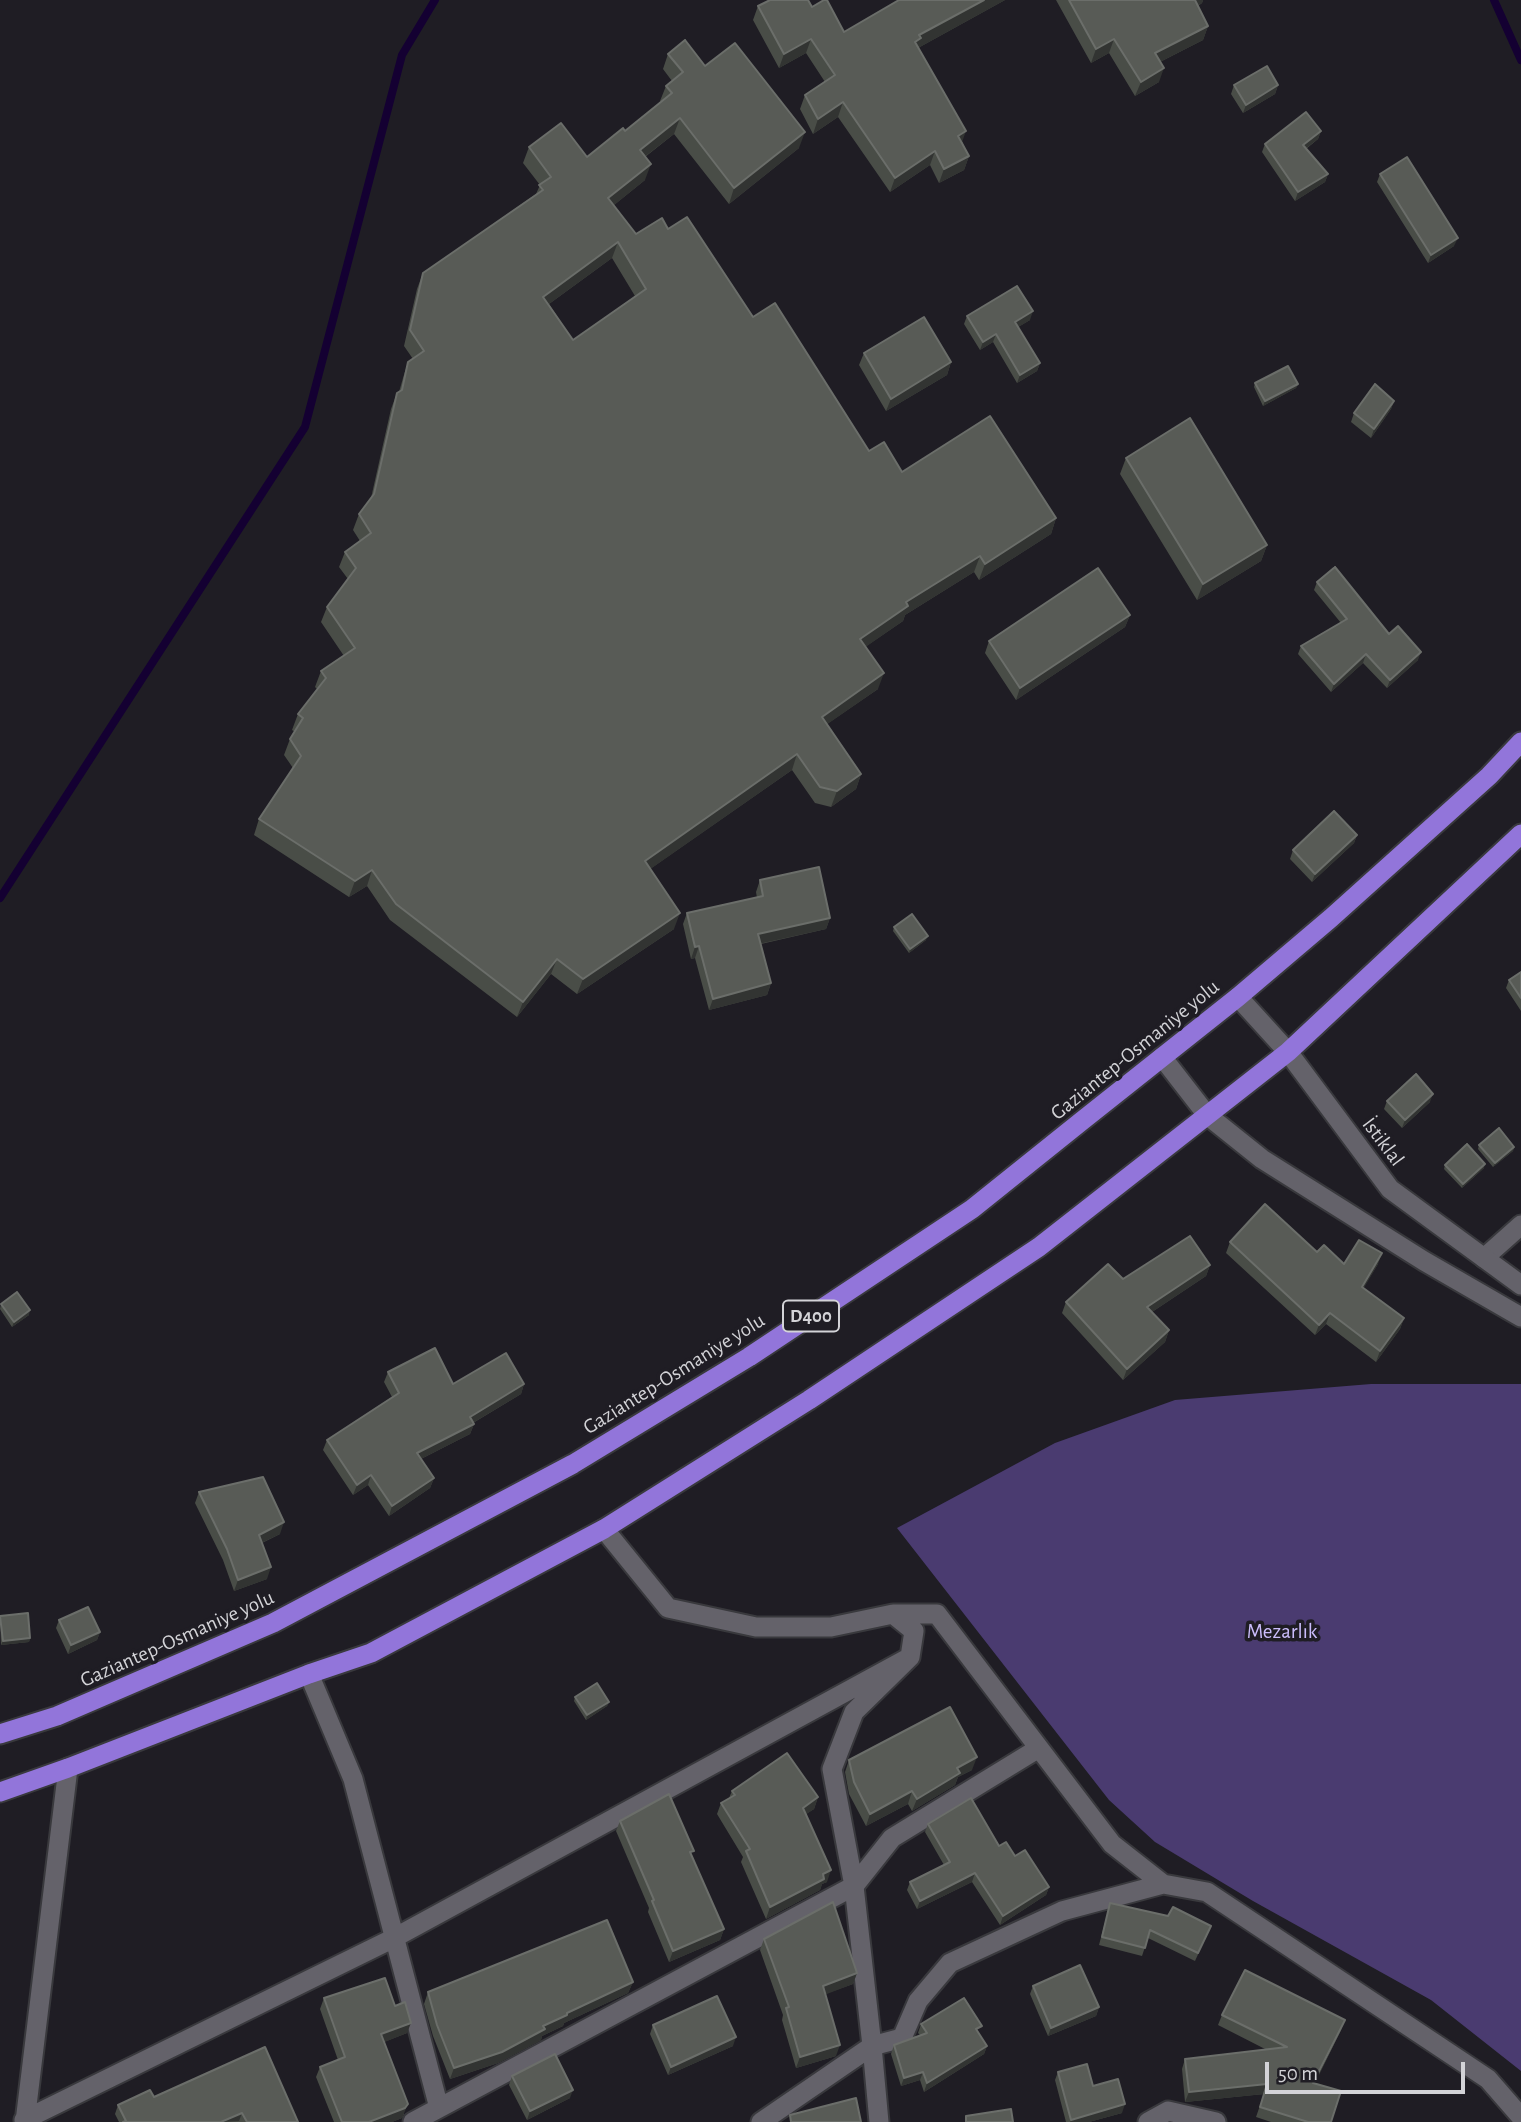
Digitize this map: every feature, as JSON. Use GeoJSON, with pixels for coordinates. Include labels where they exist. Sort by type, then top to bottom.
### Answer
{"type":"FeatureCollection","features":[{"type":"Feature","properties":{"kind":"highway","name":"Gaziantep-Osmaniye yolu"},"geometry":{"type":"LineString","coordinates":[[0,1734],[57,1716],[273,1623],[573,1464],[749,1357],[972,1209],[1238,997],[1331,918],[1469,794],[1521,742]]}},
{"type":"Feature","properties":{"kind":"highway"},"geometry":{"type":"LineString","coordinates":[[0,1792],[371,1653],[604,1529],[810,1400],[1039,1247],[1288,1052],[1521,834]]}},
{"type":"Feature","properties":{"kind":"street","name":"İstiklal"},"geometry":{"type":"LineString","coordinates":[[1238,997],[1288,1052],[1390,1189],[1521,1285]]}},
{"type":"Feature","properties":{"kind":"street"},"geometry":{"type":"LineString","coordinates":[[1162,1057],[1207,1115],[1262,1159],[1424,1261],[1521,1317]]}},
{"type":"Feature","properties":{"kind":"street"},"geometry":{"type":"LineString","coordinates":[[1484,1258],[1521,1225]]}},
{"type":"Feature","properties":{"kind":"street"},"geometry":{"type":"LineString","coordinates":[[604,1529],[668,1608],[756,1627],[831,1627],[893,1614],[937,1614],[1112,1844],[1163,1884]]}},
{"type":"Feature","properties":{"kind":"street"},"geometry":{"type":"LineString","coordinates":[[879,2122],[854,1886],[832,1769],[855,1712],[911,1657],[914,1631],[893,1614]]}},
{"type":"Feature","properties":{"kind":"street"},"geometry":{"type":"LineString","coordinates":[[25,2121],[394,1938],[911,1657]]}},
{"type":"Feature","properties":{"kind":"street"},"geometry":{"type":"LineString","coordinates":[[309,1674],[353,1779],[439,2108]]}},
{"type":"Feature","properties":{"kind":"street"},"geometry":{"type":"LineString","coordinates":[[413,2122],[854,1886],[892,1838],[1039,1748]]}},
{"type":"Feature","properties":{"kind":"street"},"geometry":{"type":"LineString","coordinates":[[25,2121],[68,1768]]}},
{"type":"Feature","properties":{"kind":"street"},"geometry":{"type":"LineString","coordinates":[[761,2122],[872,2046],[902,2038],[918,2001],[950,1962],[1062,1911],[1163,1884],[1207,1892],[1218,1899],[1488,2079],[1521,2117]]}},
{"type":"Feature","properties":{"kind":"street"},"geometry":{"type":"LineString","coordinates":[[1149,2122],[1168,2112],[1216,2122]]}},
{"type":"Feature","properties":{"kind":"green space","name":"Mezarlık"},"geometry":{"type":"Polygon","coordinates":[[[1371,1384],[1521,1384],[1521,2071],[1431,2000],[1253,1901],[1155,1842],[1109,1800],[897,1528],[1055,1443],[1175,1400],[1371,1384]]]}},
{"type":"Feature","properties":{"kind":"building"},"geometry":{"type":"Polygon","coordinates":[[[770,0],[808,0],[812,7],[827,0],[844,32],[899,0],[984,0],[919,35],[921,38],[915,42],[966,131],[958,136],[969,156],[944,169],[935,151],[895,178],[843,102],[818,119],[805,95],[835,75],[811,39],[784,54],[758,6],[770,0]]]}},
{"type":"Feature","properties":{"kind":"building"},"geometry":{"type":"Polygon","coordinates":[[[1069,0],[1195,0],[1208,26],[1155,53],[1164,68],[1141,82],[1114,39],[1096,49],[1069,0]]]}},
{"type":"Feature","properties":{"kind":"building"},"geometry":{"type":"Polygon","coordinates":[[[685,40],[705,66],[735,43],[805,132],[734,188],[680,118],[640,150],[651,164],[608,198],[636,234],[662,218],[668,229],[687,217],[753,317],[775,303],[869,451],[884,442],[902,472],[990,416],[1056,518],[985,564],[980,556],[906,602],[908,606],[860,639],[884,673],[822,717],[861,774],[837,791],[820,787],[797,754],[645,861],[680,913],[583,979],[557,959],[523,1002],[396,904],[372,870],[355,881],[259,819],[301,756],[290,739],[303,718],[298,714],[326,678],[321,671],[355,648],[327,607],[356,568],[345,552],[371,533],[359,514],[374,494],[397,393],[402,390],[408,362],[424,351],[410,330],[423,273],[543,190],[539,185],[551,177],[529,147],[561,123],[587,157],[672,93],[666,86],[683,72],[668,54],[685,40]],[[618,242],[543,297],[573,340],[646,289],[618,242]]]}},
{"type":"Feature","properties":{"kind":"building"},"geometry":{"type":"Polygon","coordinates":[[[1267,66],[1278,85],[1246,105],[1234,85],[1267,66]]]}},
{"type":"Feature","properties":{"kind":"building"},"geometry":{"type":"Polygon","coordinates":[[[1306,112],[1321,131],[1303,145],[1328,174],[1298,192],[1265,144],[1306,112]]]}},
{"type":"Feature","properties":{"kind":"building"},"geometry":{"type":"Polygon","coordinates":[[[1407,157],[1458,238],[1431,255],[1380,174],[1407,157]]]}},
{"type":"Feature","properties":{"kind":"building"},"geometry":{"type":"Polygon","coordinates":[[[1017,286],[1033,311],[1015,322],[1040,363],[1020,375],[996,334],[983,342],[967,316],[1017,286]]]}},
{"type":"Feature","properties":{"kind":"building"},"geometry":{"type":"Polygon","coordinates":[[[924,317],[951,362],[891,399],[864,353],[924,317]]]}},
{"type":"Feature","properties":{"kind":"building"},"geometry":{"type":"Polygon","coordinates":[[[1288,366],[1298,384],[1265,401],[1255,383],[1288,366]]]}},
{"type":"Feature","properties":{"kind":"building"},"geometry":{"type":"Polygon","coordinates":[[[1375,384],[1394,401],[1374,429],[1354,413],[1375,384]]]}},
{"type":"Feature","properties":{"kind":"building"},"geometry":{"type":"Polygon","coordinates":[[[1190,418],[1267,545],[1203,584],[1126,458],[1190,418]]]}},
{"type":"Feature","properties":{"kind":"building"},"geometry":{"type":"Polygon","coordinates":[[[1335,567],[1389,634],[1398,626],[1421,652],[1390,680],[1366,654],[1334,684],[1301,646],[1347,619],[1317,582],[1335,567]]]}},
{"type":"Feature","properties":{"kind":"building"},"geometry":{"type":"Polygon","coordinates":[[[1098,568],[1130,615],[1020,688],[989,641],[1098,568]]]}},
{"type":"Feature","properties":{"kind":"building"},"geometry":{"type":"Polygon","coordinates":[[[1334,811],[1357,835],[1315,874],[1293,850],[1334,811]]]}},
{"type":"Feature","properties":{"kind":"building"},"geometry":{"type":"Polygon","coordinates":[[[819,867],[830,918],[758,934],[771,983],[713,999],[699,946],[695,947],[687,913],[763,896],[760,880],[819,867]]]}},
{"type":"Feature","properties":{"kind":"building"},"geometry":{"type":"Polygon","coordinates":[[[912,914],[928,936],[910,949],[894,927],[912,914]]]}},
{"type":"Feature","properties":{"kind":"building"},"geometry":{"type":"Polygon","coordinates":[[[1521,972],[1521,998],[1509,980],[1521,972]]]}},
{"type":"Feature","properties":{"kind":"building"},"geometry":{"type":"Polygon","coordinates":[[[1416,1074],[1433,1094],[1405,1120],[1387,1101],[1416,1074]]]}},
{"type":"Feature","properties":{"kind":"building"},"geometry":{"type":"Polygon","coordinates":[[[1499,1128],[1514,1147],[1495,1163],[1479,1145],[1499,1128]]]}},
{"type":"Feature","properties":{"kind":"building"},"geometry":{"type":"Polygon","coordinates":[[[1467,1144],[1485,1164],[1463,1184],[1445,1165],[1467,1144]]]}},
{"type":"Feature","properties":{"kind":"building"},"geometry":{"type":"Polygon","coordinates":[[[1265,1204],[1317,1252],[1324,1245],[1344,1264],[1359,1240],[1382,1253],[1362,1287],[1404,1318],[1380,1351],[1330,1313],[1319,1325],[1230,1242],[1265,1204]]]}},
{"type":"Feature","properties":{"kind":"building"},"geometry":{"type":"Polygon","coordinates":[[[1190,1236],[1210,1265],[1147,1307],[1169,1330],[1127,1369],[1066,1302],[1108,1264],[1123,1279],[1190,1236]]]}},
{"type":"Feature","properties":{"kind":"building"},"geometry":{"type":"Polygon","coordinates":[[[17,1292],[30,1310],[14,1322],[1,1304],[17,1292]]]}},
{"type":"Feature","properties":{"kind":"building"},"geometry":{"type":"Polygon","coordinates":[[[435,1348],[453,1384],[506,1353],[524,1384],[470,1417],[474,1424],[417,1453],[434,1478],[392,1506],[371,1475],[357,1485],[327,1440],[399,1393],[388,1372],[435,1348]]]}},
{"type":"Feature","properties":{"kind":"building"},"geometry":{"type":"Polygon","coordinates":[[[263,1477],[284,1522],[259,1535],[271,1567],[238,1580],[227,1549],[199,1492],[263,1477]]]}},
{"type":"Feature","properties":{"kind":"building"},"geometry":{"type":"Polygon","coordinates":[[[88,1607],[100,1632],[71,1645],[59,1620],[88,1607]]]}},
{"type":"Feature","properties":{"kind":"building"},"geometry":{"type":"Polygon","coordinates":[[[28,1613],[30,1638],[3,1641],[0,1616],[28,1613]]]}},
{"type":"Feature","properties":{"kind":"building"},"geometry":{"type":"Polygon","coordinates":[[[597,1683],[609,1702],[587,1715],[575,1697],[597,1683]]]}},
{"type":"Feature","properties":{"kind":"building"},"geometry":{"type":"Polygon","coordinates":[[[950,1707],[977,1757],[957,1768],[960,1773],[917,1799],[912,1791],[870,1814],[854,1782],[849,1760],[950,1707]]]}},
{"type":"Feature","properties":{"kind":"building"},"geometry":{"type":"Polygon","coordinates":[[[787,1753],[818,1797],[803,1808],[831,1870],[823,1874],[824,1879],[770,1907],[746,1851],[750,1849],[721,1803],[735,1795],[732,1791],[787,1753]]]}},
{"type":"Feature","properties":{"kind":"building"},"geometry":{"type":"Polygon","coordinates":[[[669,1794],[694,1851],[690,1852],[724,1929],[673,1951],[620,1821],[669,1794]]]}},
{"type":"Feature","properties":{"kind":"building"},"geometry":{"type":"Polygon","coordinates":[[[971,1798],[999,1846],[1006,1842],[1015,1856],[1025,1850],[1049,1887],[1003,1916],[975,1873],[920,1901],[910,1882],[950,1862],[928,1824],[971,1798]]]}},
{"type":"Feature","properties":{"kind":"building"},"geometry":{"type":"Polygon","coordinates":[[[833,1902],[857,1973],[823,1986],[840,2045],[800,2057],[786,2008],[789,2007],[764,1939],[833,1902]]]}},
{"type":"Feature","properties":{"kind":"building"},"geometry":{"type":"Polygon","coordinates":[[[1110,1903],[1168,1916],[1173,1907],[1211,1926],[1198,1953],[1150,1930],[1145,1948],[1102,1937],[1110,1903]]]}},
{"type":"Feature","properties":{"kind":"building"},"geometry":{"type":"Polygon","coordinates":[[[607,1920],[633,1982],[567,2013],[543,2026],[545,2029],[502,2052],[454,2068],[437,2025],[428,1992],[607,1920]]]}},
{"type":"Feature","properties":{"kind":"building"},"geometry":{"type":"Polygon","coordinates":[[[1080,1965],[1099,2007],[1051,2028],[1033,1986],[1080,1965]]]}},
{"type":"Feature","properties":{"kind":"building"},"geometry":{"type":"Polygon","coordinates":[[[1245,1970],[1345,2020],[1313,2083],[1341,2091],[1331,2122],[1308,2122],[1260,2107],[1267,2084],[1189,2092],[1185,2059],[1287,2047],[1222,2015],[1245,1970]]]}},
{"type":"Feature","properties":{"kind":"building"},"geometry":{"type":"Polygon","coordinates":[[[385,1978],[395,2006],[405,2002],[411,2023],[381,2034],[408,2104],[405,2108],[369,2122],[342,2122],[320,2067],[345,2057],[324,1998],[385,1978]]]}},
{"type":"Feature","properties":{"kind":"building"},"geometry":{"type":"Polygon","coordinates":[[[717,1996],[736,2037],[671,2067],[653,2025],[717,1996]]]}},
{"type":"Feature","properties":{"kind":"building"},"geometry":{"type":"Polygon","coordinates":[[[964,1998],[982,2026],[976,2029],[987,2046],[927,2083],[923,2072],[904,2078],[894,2045],[927,2033],[921,2024],[964,1998]]]}},
{"type":"Feature","properties":{"kind":"building"},"geometry":{"type":"Polygon","coordinates":[[[265,2047],[298,2122],[247,2122],[242,2113],[221,2122],[123,2122],[126,2121],[118,2105],[150,2090],[154,2097],[265,2047]]]}},
{"type":"Feature","properties":{"kind":"building"},"geometry":{"type":"Polygon","coordinates":[[[555,2054],[573,2090],[530,2111],[512,2076],[555,2054]]]}},
{"type":"Feature","properties":{"kind":"building"},"geometry":{"type":"Polygon","coordinates":[[[1087,2064],[1093,2086],[1118,2079],[1125,2104],[1071,2120],[1058,2072],[1087,2064]]]}},
{"type":"Feature","properties":{"kind":"building"},"geometry":{"type":"Polygon","coordinates":[[[856,2098],[861,2122],[791,2122],[790,2115],[856,2098]]]}},
{"type":"Feature","properties":{"kind":"building"},"geometry":{"type":"Polygon","coordinates":[[[1011,2109],[1013,2122],[966,2122],[966,2116],[1011,2109]]]}},
{"type":"Feature","properties":{"kind":"waterway"},"geometry":{"type":"LineString","coordinates":[[0,898],[305,427],[402,55],[435,0]]}},
{"type":"Feature","properties":{"kind":"waterway"},"geometry":{"type":"LineString","coordinates":[[1494,0],[1521,60]]}}]}
